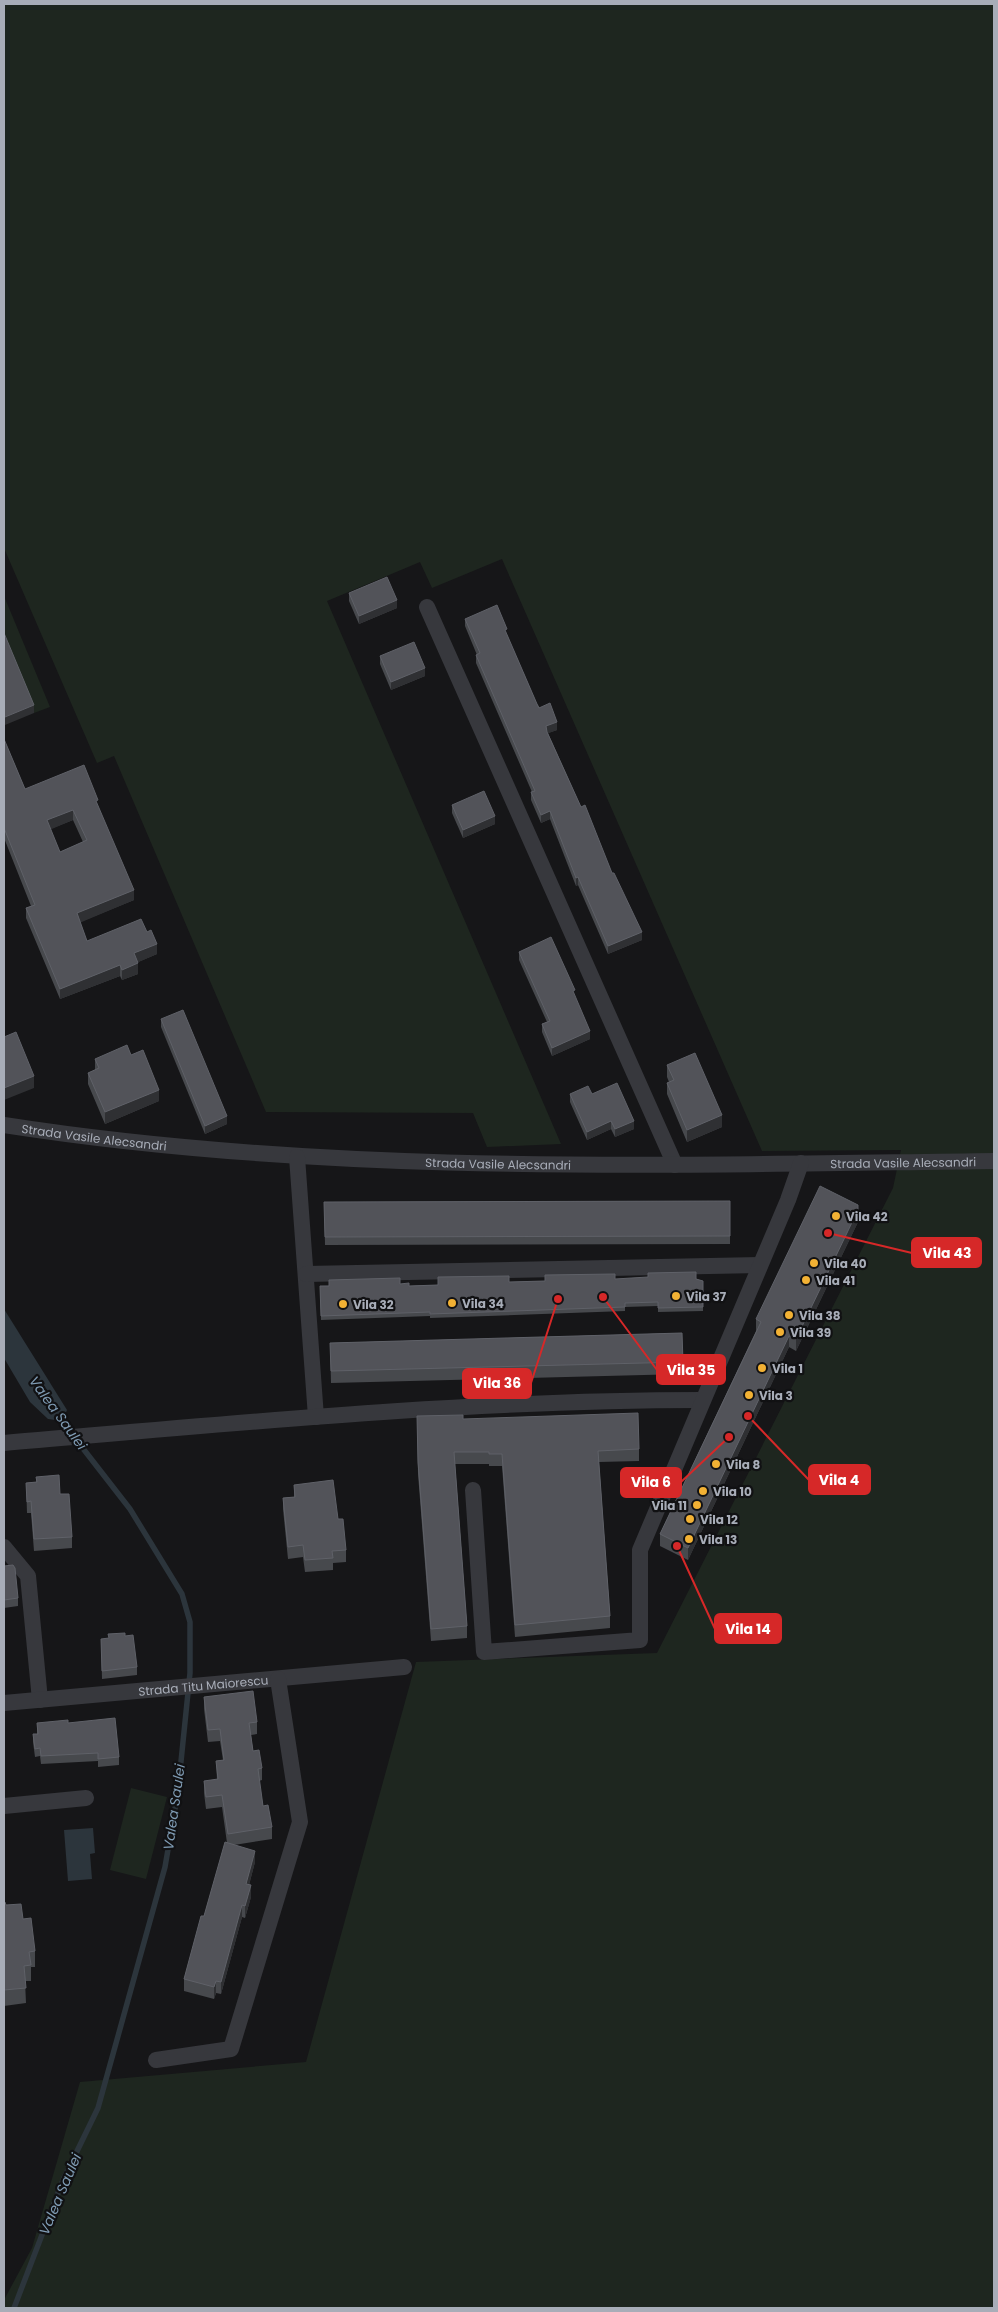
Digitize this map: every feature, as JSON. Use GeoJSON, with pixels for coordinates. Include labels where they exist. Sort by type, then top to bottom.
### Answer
{"type":"FeatureCollection","features":[{"type":"Feature","properties":{"kind":"street"},"geometry":{"type":"LineString","coordinates":[[427,607],[675,1165]]}},
{"type":"Feature","properties":{"kind":"street","name":"Strada Vasile Alecsandri"},"geometry":{"type":"LineString","coordinates":[[4,1125],[93,1139],[298,1157],[463,1164],[675,1165],[994,1161]]}},
{"type":"Feature","properties":{"kind":"street"},"geometry":{"type":"LineString","coordinates":[[298,1157],[316,1417]]}},
{"type":"Feature","properties":{"kind":"street"},"geometry":{"type":"LineString","coordinates":[[473,1490],[484,1652],[640,1640],[640,1550],[788,1200],[801,1163]]}},
{"type":"Feature","properties":{"kind":"street"},"geometry":{"type":"LineString","coordinates":[[306,1274],[760,1265]]}},
{"type":"Feature","properties":{"kind":"street"},"geometry":{"type":"LineString","coordinates":[[4,1443],[316,1417],[501,1404],[702,1400]]}},
{"type":"Feature","properties":{"kind":"street"},"geometry":{"type":"LineString","coordinates":[[4,1547],[28,1576],[40,1700]]}},
{"type":"Feature","properties":{"kind":"street","name":"Strada Titu Maiorescu"},"geometry":{"type":"LineString","coordinates":[[4,1703],[404,1667]]}},
{"type":"Feature","properties":{"kind":"street"},"geometry":{"type":"LineString","coordinates":[[156,2060],[232,2049],[300,1822],[278,1679]]}},
{"type":"Feature","properties":{"kind":"street"},"geometry":{"type":"LineString","coordinates":[[4,1806],[86,1798]]}},
{"type":"Feature","properties":{"kind":"shaded area"},"geometry":{"type":"Polygon","coordinates":[[[4,4],[994,4],[994,2308],[4,2308],[4,2300],[32,2248],[80,2082],[306,2062],[416,1662],[657,1653],[893,1188],[901,1150],[762,1151],[502,559],[432,588],[420,562],[327,601],[561,1144],[487,1147],[473,1113],[266,1112],[114,756],[97,763],[4,548],[4,4]]]}},
{"type":"Feature","properties":{"kind":"shaded area"},"geometry":{"type":"Polygon","coordinates":[[[4,596],[50,707],[34,713],[4,641],[4,596]]]}},
{"type":"Feature","properties":{"kind":"shaded area"},"geometry":{"type":"Polygon","coordinates":[[[131,1788],[167,1797],[146,1879],[110,1870],[131,1788]]]}},
{"type":"Feature","properties":{"kind":"water"},"geometry":{"type":"Polygon","coordinates":[[[4,1309],[67,1410],[62,1421],[48,1419],[30,1402],[4,1358],[4,1309]]]}},
{"type":"Feature","properties":{"kind":"water"},"geometry":{"type":"Polygon","coordinates":[[[93,1828],[95,1853],[90,1854],[92,1879],[68,1881],[64,1830],[93,1828]]]}},
{"type":"Feature","properties":{"kind":"building"},"geometry":{"type":"Polygon","coordinates":[[[387,577],[397,600],[359,616],[349,593],[387,577]]]}},
{"type":"Feature","properties":{"kind":"building"},"geometry":{"type":"Polygon","coordinates":[[[497,605],[507,629],[505,630],[539,708],[550,703],[557,722],[546,726],[547,732],[581,807],[585,805],[612,873],[614,873],[642,932],[608,946],[578,877],[576,878],[550,811],[541,815],[531,792],[535,791],[476,655],[480,653],[465,619],[497,605]]]}},
{"type":"Feature","properties":{"kind":"building"},"geometry":{"type":"Polygon","coordinates":[[[4,633],[34,705],[5,717],[4,715],[4,633]]]}},
{"type":"Feature","properties":{"kind":"building"},"geometry":{"type":"Polygon","coordinates":[[[414,642],[425,668],[391,682],[380,656],[414,642]]]}},
{"type":"Feature","properties":{"kind":"building"},"geometry":{"type":"Polygon","coordinates":[[[4,739],[25,789],[84,765],[98,800],[96,801],[134,890],[77,913],[87,941],[141,919],[147,932],[151,930],[157,944],[134,953],[138,963],[122,970],[120,965],[60,989],[26,908],[35,905],[4,828],[4,739]],[[73,810],[47,820],[60,852],[87,840],[73,810]]]}},
{"type":"Feature","properties":{"kind":"building"},"geometry":{"type":"Polygon","coordinates":[[[484,791],[495,816],[463,830],[452,805],[484,791]]]}},
{"type":"Feature","properties":{"kind":"building"},"geometry":{"type":"Polygon","coordinates":[[[551,937],[575,990],[573,991],[590,1031],[552,1048],[542,1024],[550,1021],[519,952],[551,937]]]}},
{"type":"Feature","properties":{"kind":"building"},"geometry":{"type":"Polygon","coordinates":[[[183,1010],[227,1116],[205,1126],[161,1019],[183,1010]]]}},
{"type":"Feature","properties":{"kind":"building"},"geometry":{"type":"Polygon","coordinates":[[[16,1032],[34,1076],[4,1088],[4,1037],[16,1032]]]}},
{"type":"Feature","properties":{"kind":"building"},"geometry":{"type":"Polygon","coordinates":[[[127,1045],[131,1055],[143,1050],[159,1090],[105,1112],[88,1073],[99,1068],[95,1059],[127,1045]]]}},
{"type":"Feature","properties":{"kind":"building"},"geometry":{"type":"Polygon","coordinates":[[[695,1053],[722,1115],[687,1130],[667,1083],[674,1080],[667,1065],[695,1053]]]}},
{"type":"Feature","properties":{"kind":"building"},"geometry":{"type":"Polygon","coordinates":[[[617,1083],[634,1121],[615,1129],[611,1121],[587,1132],[570,1094],[588,1086],[592,1094],[617,1083]]]}},
{"type":"Feature","properties":{"kind":"building"},"geometry":{"type":"Polygon","coordinates":[[[820,1186],[858,1205],[858,1210],[796,1339],[789,1336],[688,1548],[660,1534],[761,1322],[756,1319],[820,1186]]]}},
{"type":"Feature","properties":{"kind":"building"},"geometry":{"type":"Polygon","coordinates":[[[730,1201],[730,1236],[325,1237],[324,1202],[730,1201]]]}},
{"type":"Feature","properties":{"kind":"building"},"geometry":{"type":"Polygon","coordinates":[[[696,1272],[696,1279],[703,1281],[703,1307],[658,1308],[658,1302],[625,1303],[625,1307],[321,1316],[320,1286],[329,1286],[329,1280],[400,1278],[400,1284],[409,1283],[409,1286],[438,1285],[438,1277],[509,1276],[509,1282],[545,1281],[545,1275],[615,1274],[615,1279],[648,1277],[648,1273],[696,1272]]]}},
{"type":"Feature","properties":{"kind":"building"},"geometry":{"type":"Polygon","coordinates":[[[682,1333],[683,1362],[331,1371],[330,1343],[682,1333]]]}},
{"type":"Feature","properties":{"kind":"building"},"geometry":{"type":"Polygon","coordinates":[[[638,1413],[639,1449],[598,1451],[610,1616],[515,1625],[502,1454],[454,1452],[467,1626],[431,1629],[418,1462],[417,1416],[463,1415],[463,1419],[638,1413]]]}},
{"type":"Feature","properties":{"kind":"building"},"geometry":{"type":"Polygon","coordinates":[[[59,1475],[60,1494],[69,1494],[72,1537],[34,1539],[31,1501],[27,1502],[26,1483],[37,1482],[36,1477],[59,1475]]]}},
{"type":"Feature","properties":{"kind":"building"},"geometry":{"type":"Polygon","coordinates":[[[333,1480],[338,1519],[343,1519],[346,1550],[332,1551],[333,1558],[305,1560],[303,1545],[288,1547],[283,1498],[295,1497],[294,1485],[333,1480]]]}},
{"type":"Feature","properties":{"kind":"building"},"geometry":{"type":"Polygon","coordinates":[[[13,1565],[15,1568],[18,1598],[4,1600],[4,1566],[13,1565]]]}},
{"type":"Feature","properties":{"kind":"building"},"geometry":{"type":"Polygon","coordinates":[[[125,1633],[125,1636],[133,1635],[137,1667],[102,1671],[101,1639],[109,1638],[108,1634],[125,1633]]]}},
{"type":"Feature","properties":{"kind":"building"},"geometry":{"type":"Polygon","coordinates":[[[253,1691],[257,1722],[249,1723],[253,1751],[259,1750],[262,1768],[258,1769],[263,1806],[268,1805],[272,1827],[228,1834],[222,1795],[206,1797],[204,1781],[218,1779],[216,1761],[224,1760],[220,1729],[208,1730],[204,1697],[253,1691]]]}},
{"type":"Feature","properties":{"kind":"building"},"geometry":{"type":"Polygon","coordinates":[[[115,1718],[119,1757],[98,1759],[98,1753],[41,1756],[40,1748],[35,1749],[33,1734],[38,1734],[37,1723],[68,1720],[68,1723],[115,1718]]]}},
{"type":"Feature","properties":{"kind":"building"},"geometry":{"type":"Polygon","coordinates":[[[225,1842],[255,1851],[246,1884],[251,1885],[245,1906],[242,1905],[221,1982],[216,1981],[214,1987],[184,1979],[201,1916],[204,1916],[225,1842]]]}},
{"type":"Feature","properties":{"kind":"building"},"geometry":{"type":"Polygon","coordinates":[[[4,1902],[6,1905],[21,1904],[23,1919],[31,1918],[35,1951],[29,1952],[31,1965],[24,1966],[26,1988],[4,1990],[4,1902]]]}},
{"type":"Feature","properties":{"kind":"waterway","name":"Valea Saulei"},"geometry":{"type":"LineString","coordinates":[[14,2308],[63,2180],[98,2108],[165,1867],[178,1791],[190,1673],[190,1622],[182,1594],[130,1509],[57,1415]]}},
{"type":"Feature","properties":{"kind":"place","name":"Vila 42"},"geometry":{"type":"Point","coordinates":[836,1216]}},
{"type":"Feature","properties":{"kind":"place","name":"Vila 43"},"geometry":{"type":"Point","coordinates":[828,1233]}},
{"type":"Feature","properties":{"kind":"place","name":"Vila 40"},"geometry":{"type":"Point","coordinates":[814,1263]}},
{"type":"Feature","properties":{"kind":"place","name":"Vila 41"},"geometry":{"type":"Point","coordinates":[806,1280]}},
{"type":"Feature","properties":{"kind":"place","name":"Vila 37"},"geometry":{"type":"Point","coordinates":[676,1296]}},
{"type":"Feature","properties":{"kind":"place","name":"Vila 35"},"geometry":{"type":"Point","coordinates":[603,1297]}},
{"type":"Feature","properties":{"kind":"place","name":"Vila 36"},"geometry":{"type":"Point","coordinates":[558,1299]}},
{"type":"Feature","properties":{"kind":"place","name":"Vila 34"},"geometry":{"type":"Point","coordinates":[452,1303]}},
{"type":"Feature","properties":{"kind":"place","name":"Vila 32"},"geometry":{"type":"Point","coordinates":[343,1304]}},
{"type":"Feature","properties":{"kind":"place","name":"Vila 38"},"geometry":{"type":"Point","coordinates":[789,1315]}},
{"type":"Feature","properties":{"kind":"place","name":"Vila 39"},"geometry":{"type":"Point","coordinates":[780,1332]}},
{"type":"Feature","properties":{"kind":"place","name":"Vila 1"},"geometry":{"type":"Point","coordinates":[762,1368]}},
{"type":"Feature","properties":{"kind":"place","name":"Vila 3"},"geometry":{"type":"Point","coordinates":[749,1395]}},
{"type":"Feature","properties":{"kind":"place","name":"Vila 4"},"geometry":{"type":"Point","coordinates":[748,1416]}},
{"type":"Feature","properties":{"kind":"place","name":"Vila 6"},"geometry":{"type":"Point","coordinates":[729,1437]}},
{"type":"Feature","properties":{"kind":"place","name":"Vila 8"},"geometry":{"type":"Point","coordinates":[716,1464]}},
{"type":"Feature","properties":{"kind":"place","name":"Vila 10"},"geometry":{"type":"Point","coordinates":[703,1491]}},
{"type":"Feature","properties":{"kind":"place","name":"Vila 11"},"geometry":{"type":"Point","coordinates":[697,1505]}},
{"type":"Feature","properties":{"kind":"place","name":"Vila 12"},"geometry":{"type":"Point","coordinates":[690,1519]}},
{"type":"Feature","properties":{"kind":"place","name":"Vila 13"},"geometry":{"type":"Point","coordinates":[689,1539]}},
{"type":"Feature","properties":{"kind":"place","name":"Vila 14"},"geometry":{"type":"Point","coordinates":[677,1546]}}]}
